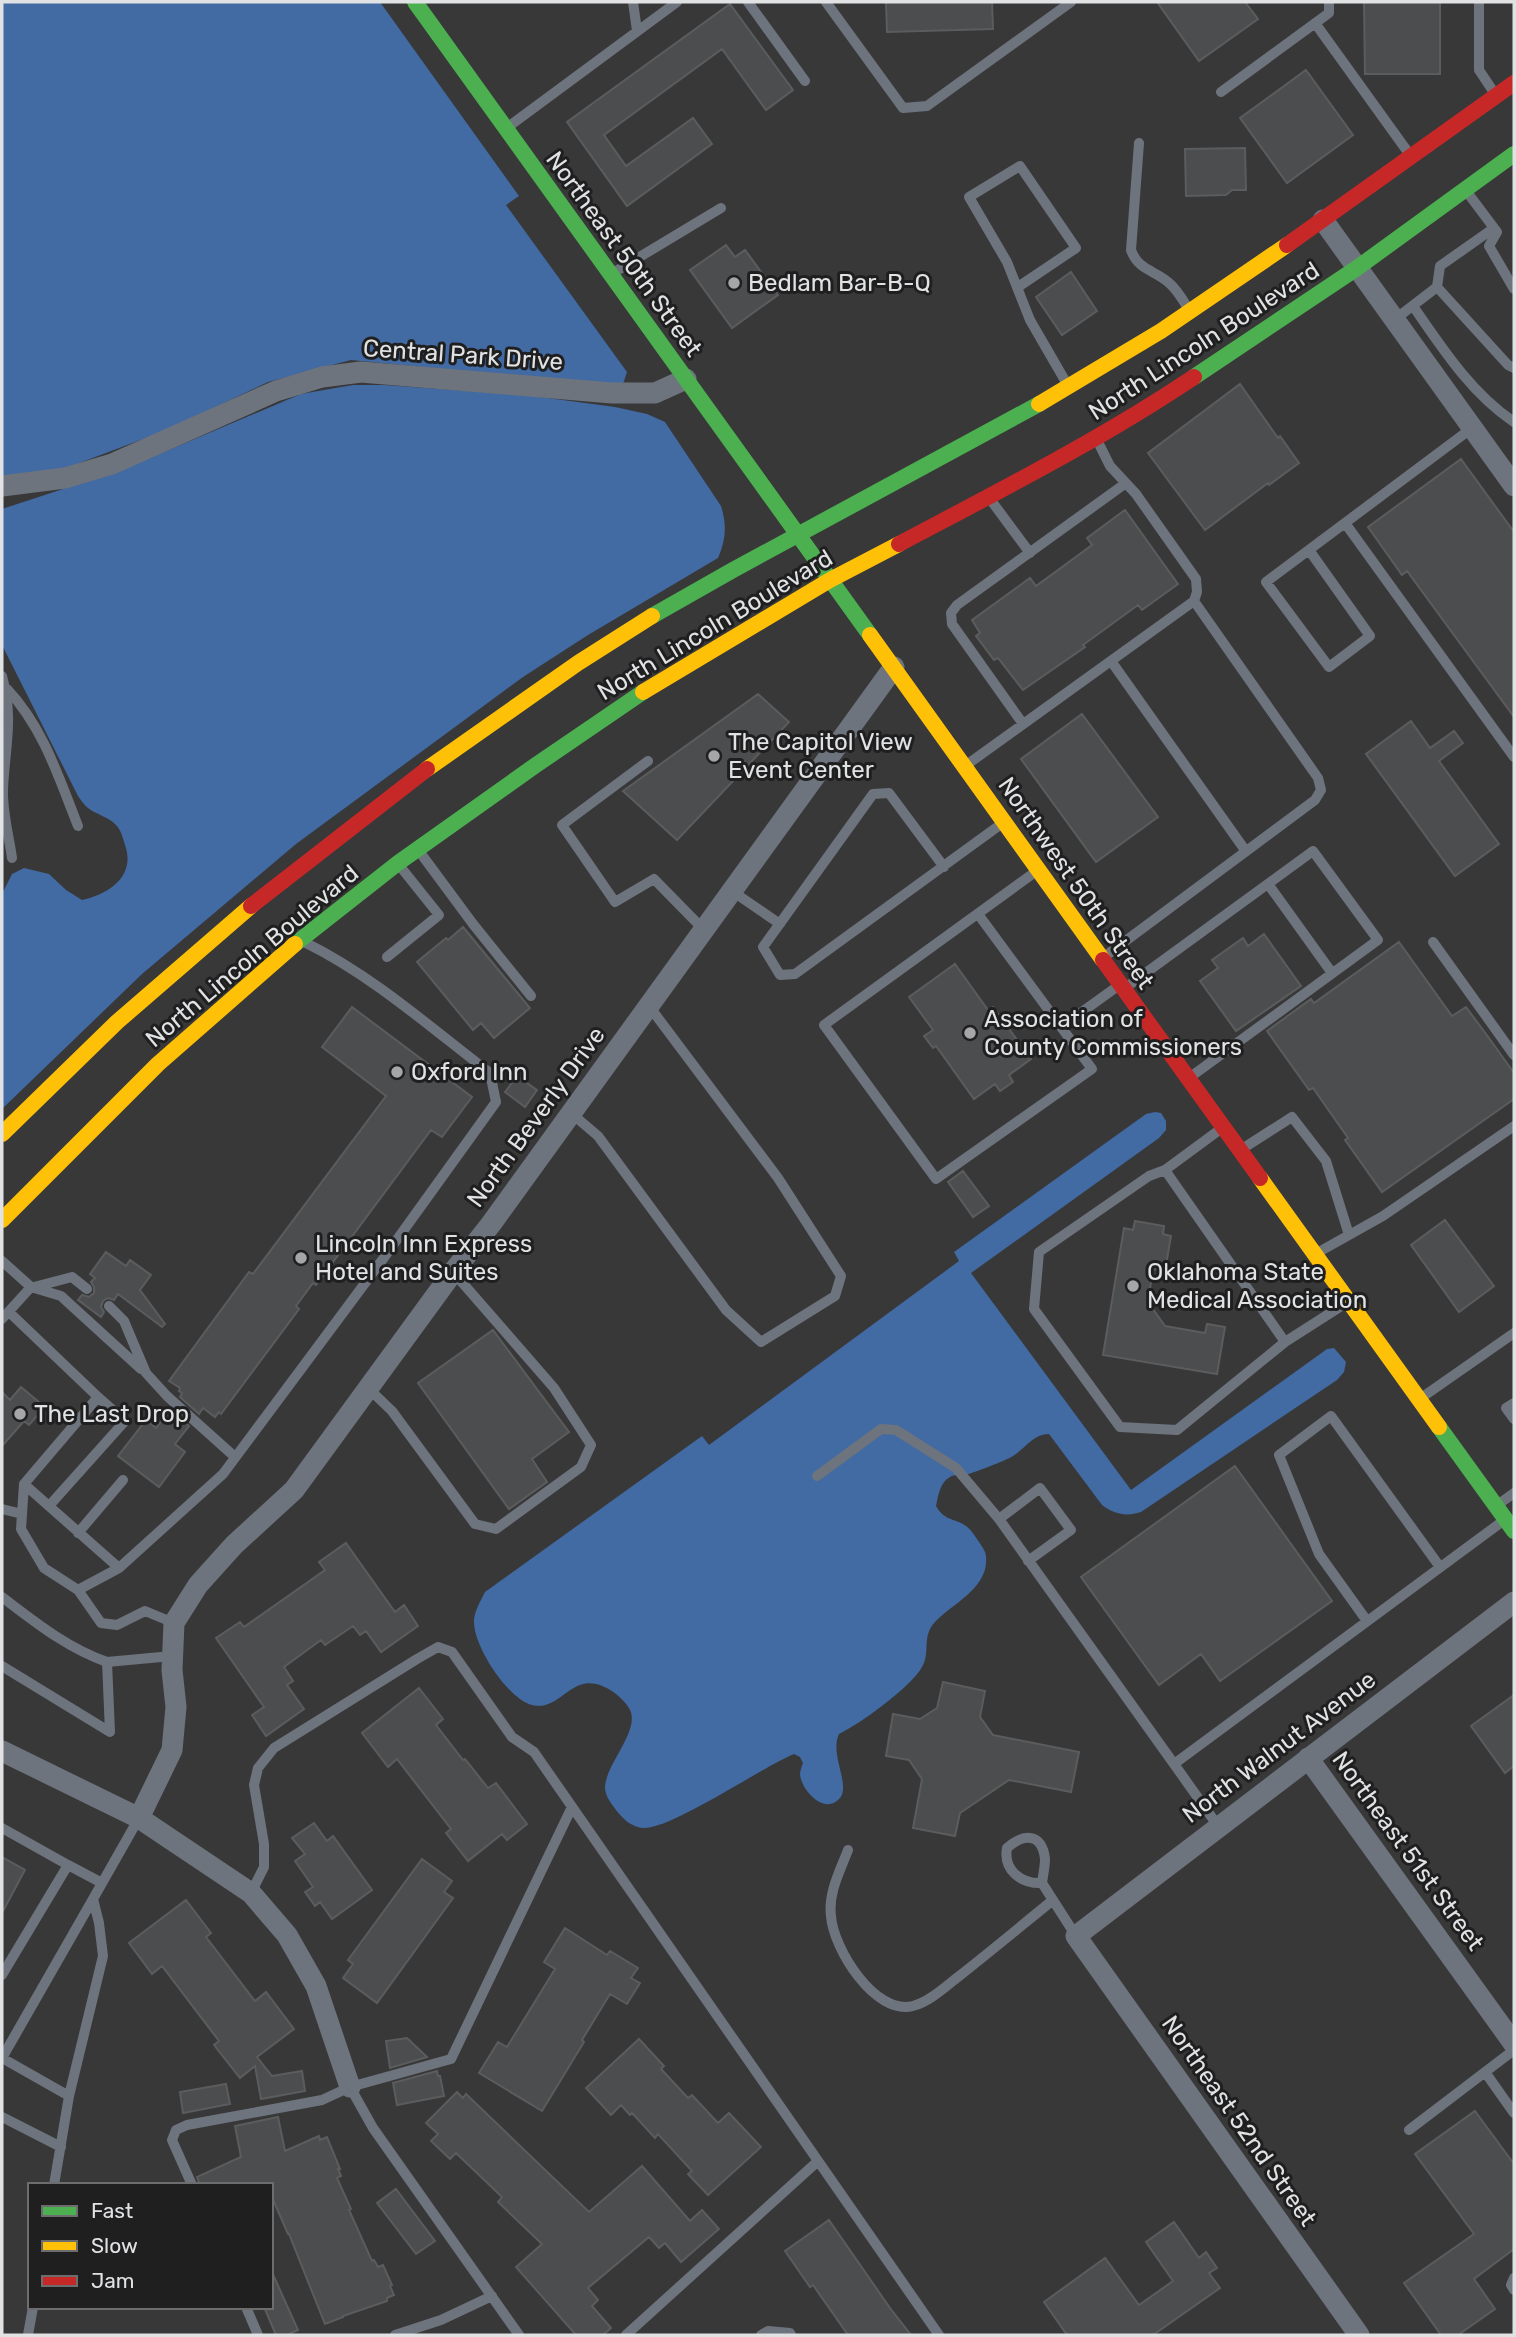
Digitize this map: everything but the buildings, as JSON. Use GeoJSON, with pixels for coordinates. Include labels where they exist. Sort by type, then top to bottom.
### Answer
{"type":"FeatureCollection","features":[{"type":"Feature","properties":{"kind":"main road","name":"Northeast 50th Street"},"geometry":{"type":"LineString","coordinates":[[415,2],[796,533]]}},
{"type":"Feature","properties":{"kind":"main road","name":"North Lincoln Boulevard"},"geometry":{"type":"LineString","coordinates":[[2,1134],[101,1037],[303,863],[386,799],[604,645],[796,533],[954,450],[1068,386],[1191,312],[1514,83]]}},
{"type":"Feature","properties":{"kind":"main road","name":"North Lincoln Boulevard"},"geometry":{"type":"LineString","coordinates":[[2,1220],[158,1064],[300,940],[398,863],[634,698],[830,580],[1096,439],[1206,371],[1357,268],[1514,154]]}},
{"type":"Feature","properties":{"kind":"main road","name":"Northwest 50th Street"},"geometry":{"type":"LineString","coordinates":[[796,533],[1505,1519]]}},
{"type":"Feature","properties":{"kind":"street"},"geometry":{"type":"LineString","coordinates":[[1323,220],[1514,486]]}},
{"type":"Feature","properties":{"kind":"street","name":"Central Park Drive"},"geometry":{"type":"LineString","coordinates":[[2,486],[65,478],[112,464],[276,391],[322,377],[361,372],[585,391],[644,393],[655,393],[685,379]]}},
{"type":"Feature","properties":{"kind":"street","name":"North Beverly Drive"},"geometry":{"type":"LineString","coordinates":[[139,1818],[172,1750],[176,1707],[172,1670],[174,1623],[198,1585],[234,1545],[294,1490],[491,1224],[894,667]]}},
{"type":"Feature","properties":{"kind":"street","name":"North Walnut Avenue"},"geometry":{"type":"LineString","coordinates":[[1076,1936],[1514,1602]]}},
{"type":"Feature","properties":{"kind":"street"},"geometry":{"type":"LineString","coordinates":[[2,1751],[139,1818],[251,1893],[287,1935],[316,1986],[349,2087]]}},
{"type":"Feature","properties":{"kind":"street","name":"Northeast 51st Street"},"geometry":{"type":"LineString","coordinates":[[1308,1758],[1514,2043]]}},
{"type":"Feature","properties":{"kind":"street","name":"Northeast 52nd Street"},"geometry":{"type":"LineString","coordinates":[[1076,1936],[1359,2335]]}},
{"type":"Feature","properties":{"kind":"lane"},"geometry":{"type":"LineString","coordinates":[[633,2],[637,31]]}},
{"type":"Feature","properties":{"kind":"lane"},"geometry":{"type":"LineString","coordinates":[[506,128],[677,2]]}},
{"type":"Feature","properties":{"kind":"lane"},"geometry":{"type":"LineString","coordinates":[[748,2],[805,80]]}},
{"type":"Feature","properties":{"kind":"lane"},"geometry":{"type":"LineString","coordinates":[[827,2],[903,108],[927,106],[1071,2]]}},
{"type":"Feature","properties":{"kind":"lane"},"geometry":{"type":"LineString","coordinates":[[1221,92],[1329,13],[1329,2]]}},
{"type":"Feature","properties":{"kind":"lane"},"geometry":{"type":"LineString","coordinates":[[1479,2],[1479,70],[1496,96]]}},
{"type":"Feature","properties":{"kind":"lane"},"geometry":{"type":"LineString","coordinates":[[1315,23],[1412,157]]}},
{"type":"Feature","properties":{"kind":"lane"},"geometry":{"type":"LineString","coordinates":[[1139,143],[1131,250],[1139,265],[1167,280],[1191,312]]}},
{"type":"Feature","properties":{"kind":"lane"},"geometry":{"type":"LineString","coordinates":[[1018,287],[1076,248],[1020,166],[969,197],[1007,262],[1030,320],[1068,386]]}},
{"type":"Feature","properties":{"kind":"lane"},"geometry":{"type":"LineString","coordinates":[[1466,189],[1497,232],[1489,246],[1514,289]]}},
{"type":"Feature","properties":{"kind":"lane"},"geometry":{"type":"LineString","coordinates":[[611,275],[721,208]]}},
{"type":"Feature","properties":{"kind":"lane"},"geometry":{"type":"LineString","coordinates":[[1394,320],[1437,287],[1440,266],[1494,228]]}},
{"type":"Feature","properties":{"kind":"lane"},"geometry":{"type":"LineString","coordinates":[[1437,287],[1508,365],[1514,368]]}},
{"type":"Feature","properties":{"kind":"lane"},"geometry":{"type":"LineString","coordinates":[[1413,306],[1458,371],[1502,414],[1514,422]]}},
{"type":"Feature","properties":{"kind":"lane"},"geometry":{"type":"LineString","coordinates":[[1309,550],[1370,636],[1329,667],[1266,582],[1472,428]]}},
{"type":"Feature","properties":{"kind":"lane"},"geometry":{"type":"LineString","coordinates":[[965,766],[1194,601],[1197,592],[1196,579],[1136,494],[1110,466],[1096,439]]}},
{"type":"Feature","properties":{"kind":"lane"},"geometry":{"type":"LineString","coordinates":[[1023,724],[952,624],[951,613],[957,605],[1126,484]]}},
{"type":"Feature","properties":{"kind":"lane"},"geometry":{"type":"LineString","coordinates":[[988,496],[1030,553]]}},
{"type":"Feature","properties":{"kind":"lane"},"geometry":{"type":"LineString","coordinates":[[1345,523],[1514,757]]}},
{"type":"Feature","properties":{"kind":"lane"},"geometry":{"type":"LineString","coordinates":[[1101,958],[1315,800],[1321,790],[1318,778],[1194,601]]}},
{"type":"Feature","properties":{"kind":"lane"},"geometry":{"type":"LineString","coordinates":[[1111,661],[1245,850]]}},
{"type":"Feature","properties":{"kind":"lane"},"geometry":{"type":"LineString","coordinates":[[3,682],[22,705],[52,760],[78,826]]}},
{"type":"Feature","properties":{"kind":"lane"},"geometry":{"type":"LineString","coordinates":[[3,682],[8,699],[9,737],[3,791],[12,858]]}},
{"type":"Feature","properties":{"kind":"lane"},"geometry":{"type":"LineString","coordinates":[[648,761],[562,825],[615,902],[654,879],[704,930]]}},
{"type":"Feature","properties":{"kind":"lane"},"geometry":{"type":"LineString","coordinates":[[944,867],[889,793],[873,794],[763,947],[780,975],[795,974],[944,867],[1005,822]]}},
{"type":"Feature","properties":{"kind":"lane"},"geometry":{"type":"LineString","coordinates":[[418,849],[473,924],[531,996]]}},
{"type":"Feature","properties":{"kind":"lane"},"geometry":{"type":"LineString","coordinates":[[1061,1027],[1122,987],[1313,851],[1378,940],[1188,1079]]}},
{"type":"Feature","properties":{"kind":"lane"},"geometry":{"type":"LineString","coordinates":[[387,957],[439,915],[398,863]]}},
{"type":"Feature","properties":{"kind":"lane"},"geometry":{"type":"LineString","coordinates":[[978,914],[1091,1069],[936,1179],[824,1025],[1038,869]]}},
{"type":"Feature","properties":{"kind":"lane"},"geometry":{"type":"LineString","coordinates":[[1268,884],[1332,973]]}},
{"type":"Feature","properties":{"kind":"lane"},"geometry":{"type":"LineString","coordinates":[[732,891],[780,924]]}},
{"type":"Feature","properties":{"kind":"lane"},"geometry":{"type":"LineString","coordinates":[[78,1590],[119,1568],[223,1474],[496,1102],[490,1073],[374,984],[330,955],[300,940]]}},
{"type":"Feature","properties":{"kind":"lane"},"geometry":{"type":"LineString","coordinates":[[1433,942],[1514,1055]]}},
{"type":"Feature","properties":{"kind":"lane"},"geometry":{"type":"LineString","coordinates":[[571,1113],[598,1136],[726,1310],[761,1342],[835,1296],[841,1276],[778,1178],[649,1006]]}},
{"type":"Feature","properties":{"kind":"lane"},"geometry":{"type":"LineString","coordinates":[[1240,1151],[1292,1117],[1326,1161],[1349,1235]]}},
{"type":"Feature","properties":{"kind":"lane"},"geometry":{"type":"LineString","coordinates":[[1315,1255],[1383,1216],[1514,1126]]}},
{"type":"Feature","properties":{"kind":"lane"},"geometry":{"type":"LineString","coordinates":[[1223,1128],[1165,1170],[1149,1176],[1039,1252],[1034,1309],[1120,1427],[1177,1430],[1285,1342],[1348,1301]]}},
{"type":"Feature","properties":{"kind":"lane"},"geometry":{"type":"LineString","coordinates":[[1165,1170],[1285,1342]]}},
{"type":"Feature","properties":{"kind":"lane"},"geometry":{"type":"LineString","coordinates":[[2,1261],[31,1287],[61,1296],[235,1457]]}},
{"type":"Feature","properties":{"kind":"lane"},"geometry":{"type":"LineString","coordinates":[[368,1388],[392,1411],[475,1524],[496,1530],[581,1467],[590,1445],[554,1388],[453,1272]]}},
{"type":"Feature","properties":{"kind":"lane"},"geometry":{"type":"LineString","coordinates":[[48,1506],[125,1421],[5,1316],[31,1287],[72,1277],[87,1289]]}},
{"type":"Feature","properties":{"kind":"lane"},"geometry":{"type":"LineString","coordinates":[[109,1306],[124,1321],[146,1373]]}},
{"type":"Feature","properties":{"kind":"lane"},"geometry":{"type":"LineString","coordinates":[[1419,1399],[1514,1333]]}},
{"type":"Feature","properties":{"kind":"lane"},"geometry":{"type":"LineString","coordinates":[[99,1397],[24,1484],[20,1529],[44,1568],[78,1590],[101,1623],[117,1625],[145,1611],[174,1623]]}},
{"type":"Feature","properties":{"kind":"lane"},"geometry":{"type":"LineString","coordinates":[[1514,1403],[1506,1408],[1514,1419]]}},
{"type":"Feature","properties":{"kind":"lane"},"geometry":{"type":"LineString","coordinates":[[1367,1621],[1318,1554],[1279,1455],[1331,1416],[1440,1567]]}},
{"type":"Feature","properties":{"kind":"lane"},"geometry":{"type":"LineString","coordinates":[[817,1476],[881,1429],[897,1430],[956,1468],[999,1519],[1218,1826]]}},
{"type":"Feature","properties":{"kind":"lane"},"geometry":{"type":"LineString","coordinates":[[78,1533],[123,1480]]}},
{"type":"Feature","properties":{"kind":"lane"},"geometry":{"type":"LineString","coordinates":[[24,1484],[119,1568]]}},
{"type":"Feature","properties":{"kind":"lane"},"geometry":{"type":"LineString","coordinates":[[999,1519],[1040,1488],[1071,1530],[1028,1561]]}},
{"type":"Feature","properties":{"kind":"lane"},"geometry":{"type":"LineString","coordinates":[[1174,1764],[1505,1519],[1514,1493]]}},
{"type":"Feature","properties":{"kind":"lane"},"geometry":{"type":"LineString","coordinates":[[2,1509],[22,1514]]}},
{"type":"Feature","properties":{"kind":"lane"},"geometry":{"type":"LineString","coordinates":[[2,1597],[51,1634],[84,1654],[107,1662],[172,1656]]}},
{"type":"Feature","properties":{"kind":"lane"},"geometry":{"type":"LineString","coordinates":[[251,1893],[264,1867],[264,1844],[254,1784],[258,1768],[274,1748],[438,1647],[452,1652],[512,1737],[534,1752],[939,2335]]}},
{"type":"Feature","properties":{"kind":"lane"},"geometry":{"type":"LineString","coordinates":[[2,1665],[110,1732],[107,1662]]}},
{"type":"Feature","properties":{"kind":"lane"},"geometry":{"type":"LineString","coordinates":[[191,2183],[172,2140],[176,2130],[187,2125],[322,2100],[349,2087],[451,2059],[572,1807]]}},
{"type":"Feature","properties":{"kind":"lane"},"geometry":{"type":"LineString","coordinates":[[69,2096],[2,2058],[139,1818]]}},
{"type":"Feature","properties":{"kind":"lane"},"geometry":{"type":"LineString","coordinates":[[2,1828],[102,1883]]}},
{"type":"Feature","properties":{"kind":"lane"},"geometry":{"type":"LineString","coordinates":[[1042,1882],[1025,1881],[1007,1865],[1007,1848],[1022,1838],[1035,1840],[1045,1855],[1042,1882],[1076,1936]]}},
{"type":"Feature","properties":{"kind":"lane"},"geometry":{"type":"LineString","coordinates":[[848,1850],[832,1891],[830,1915],[836,1940],[852,1969],[873,1992],[893,2006],[913,2006],[938,1992],[1053,1900]]}},
{"type":"Feature","properties":{"kind":"lane"},"geometry":{"type":"LineString","coordinates":[[2,1975],[68,1865]]}},
{"type":"Feature","properties":{"kind":"lane"},"geometry":{"type":"LineString","coordinates":[[54,2183],[69,2096],[103,1956],[93,1899]]}},
{"type":"Feature","properties":{"kind":"lane"},"geometry":{"type":"LineString","coordinates":[[1409,2130],[1514,2050]]}},
{"type":"Feature","properties":{"kind":"lane"},"geometry":{"type":"LineString","coordinates":[[1485,2072],[1514,2113]]}},
{"type":"Feature","properties":{"kind":"lane"},"geometry":{"type":"LineString","coordinates":[[349,2087],[373,2128],[519,2335]]}},
{"type":"Feature","properties":{"kind":"lane"},"geometry":{"type":"LineString","coordinates":[[2,2117],[61,2147]]}},
{"type":"Feature","properties":{"kind":"lane"},"geometry":{"type":"LineString","coordinates":[[626,2335],[817,2162]]}},
{"type":"Feature","properties":{"kind":"lane"},"geometry":{"type":"LineString","coordinates":[[1514,2278],[1511,2285],[1514,2290]]}},
{"type":"Feature","properties":{"kind":"lane"},"geometry":{"type":"LineString","coordinates":[[395,2335],[441,2320],[492,2296]]}},
{"type":"Feature","properties":{"kind":"lane"},"geometry":{"type":"LineString","coordinates":[[27,2335],[33,2309]]}},
{"type":"Feature","properties":{"kind":"lane"},"geometry":{"type":"LineString","coordinates":[[247,2309],[258,2335]]}},
{"type":"Feature","properties":{"kind":"lane"},"geometry":{"type":"LineString","coordinates":[[761,2335],[768,2331],[791,2335]]}},
{"type":"Feature","properties":{"kind":"shaded area"},"geometry":{"type":"Polygon","coordinates":[[[2,2],[380,2],[519,196],[506,205],[627,372],[622,387],[351,360],[268,382],[167,430],[66,468],[2,478],[2,2]]]}},
{"type":"Feature","properties":{"kind":"shaded area"},"geometry":{"type":"Polygon","coordinates":[[[353,385],[525,395],[615,407],[647,414],[665,422],[721,506],[725,532],[718,558],[523,677],[296,844],[142,974],[2,1109],[2,894],[12,874],[24,868],[49,874],[82,900],[92,897],[118,882],[127,866],[127,856],[118,827],[88,808],[78,796],[2,645],[2,509],[124,469],[301,394],[353,385]]]}},
{"type":"Feature","properties":{"kind":"shaded area"},"geometry":{"type":"Polygon","coordinates":[[[1161,1113],[1166,1121],[1166,1130],[1159,1138],[971,1273],[1131,1490],[1327,1349],[1334,1348],[1346,1362],[1344,1372],[1337,1380],[1136,1514],[1120,1514],[1102,1505],[1049,1434],[1034,1439],[1004,1461],[966,1475],[950,1477],[942,1486],[936,1506],[944,1515],[972,1531],[983,1547],[986,1557],[982,1578],[968,1594],[935,1622],[928,1633],[925,1661],[907,1685],[839,1734],[837,1751],[843,1786],[839,1799],[827,1804],[809,1793],[801,1780],[803,1763],[800,1757],[794,1754],[673,1820],[642,1828],[627,1822],[610,1802],[605,1787],[611,1767],[631,1726],[629,1708],[608,1689],[587,1683],[546,1705],[539,1706],[523,1701],[513,1693],[494,1670],[475,1632],[475,1614],[485,1592],[702,1436],[709,1445],[959,1261],[954,1252],[1146,1114],[1161,1113]]]}},
{"type":"Feature","properties":{"kind":"traffic: fast"},"geometry":{"type":"LineString","coordinates":[[415,2],[870,635]]}},
{"type":"Feature","properties":{"kind":"traffic: fast"},"geometry":{"type":"LineString","coordinates":[[1194,377],[1357,268],[1514,154]]}},
{"type":"Feature","properties":{"kind":"traffic: fast"},"geometry":{"type":"LineString","coordinates":[[652,616],[1039,404]]}},
{"type":"Feature","properties":{"kind":"traffic: fast"},"geometry":{"type":"LineString","coordinates":[[295,944],[398,863],[643,692]]}},
{"type":"Feature","properties":{"kind":"traffic: fast"},"geometry":{"type":"LineString","coordinates":[[1439,1427],[1514,1531]]}},
{"type":"Feature","properties":{"kind":"traffic: slow"},"geometry":{"type":"LineString","coordinates":[[1039,404],[1161,331],[1287,245]]}},
{"type":"Feature","properties":{"kind":"traffic: slow"},"geometry":{"type":"LineString","coordinates":[[643,692],[830,580],[899,544]]}},
{"type":"Feature","properties":{"kind":"traffic: slow"},"geometry":{"type":"LineString","coordinates":[[427,769],[578,663],[652,616]]}},
{"type":"Feature","properties":{"kind":"traffic: slow"},"geometry":{"type":"LineString","coordinates":[[870,635],[1103,960]]}},
{"type":"Feature","properties":{"kind":"traffic: slow"},"geometry":{"type":"LineString","coordinates":[[2,1134],[117,1022],[251,906]]}},
{"type":"Feature","properties":{"kind":"traffic: slow"},"geometry":{"type":"LineString","coordinates":[[2,1220],[158,1064],[295,944]]}},
{"type":"Feature","properties":{"kind":"traffic: slow"},"geometry":{"type":"LineString","coordinates":[[1260,1178],[1439,1427]]}},
{"type":"Feature","properties":{"kind":"traffic: jam"},"geometry":{"type":"LineString","coordinates":[[1287,245],[1514,83]]}},
{"type":"Feature","properties":{"kind":"traffic: jam"},"geometry":{"type":"LineString","coordinates":[[899,544],[1086,444],[1194,377]]}},
{"type":"Feature","properties":{"kind":"traffic: jam"},"geometry":{"type":"LineString","coordinates":[[251,906],[427,769]]}},
{"type":"Feature","properties":{"kind":"traffic: jam"},"geometry":{"type":"LineString","coordinates":[[1103,960],[1260,1178]]}},
{"type":"Feature","properties":{"kind":"place","name":"Bedlam Bar-B-Q"},"geometry":{"type":"Point","coordinates":[734,283]}},
{"type":"Feature","properties":{"kind":"place","name":"The Capitol View Event Center"},"geometry":{"type":"Point","coordinates":[714,756]}},
{"type":"Feature","properties":{"kind":"place","name":"Association of County Commissioners"},"geometry":{"type":"Point","coordinates":[970,1033]}},
{"type":"Feature","properties":{"kind":"place","name":"Oxford Inn"},"geometry":{"type":"Point","coordinates":[397,1072]}},
{"type":"Feature","properties":{"kind":"place","name":"Lincoln Inn Express Hotel and Suites"},"geometry":{"type":"Point","coordinates":[301,1258]}},
{"type":"Feature","properties":{"kind":"place","name":"Oklahoma State Medical Association"},"geometry":{"type":"Point","coordinates":[1133,1286]}},
{"type":"Feature","properties":{"kind":"place","name":"The Last Drop"},"geometry":{"type":"Point","coordinates":[20,1414]}}]}
